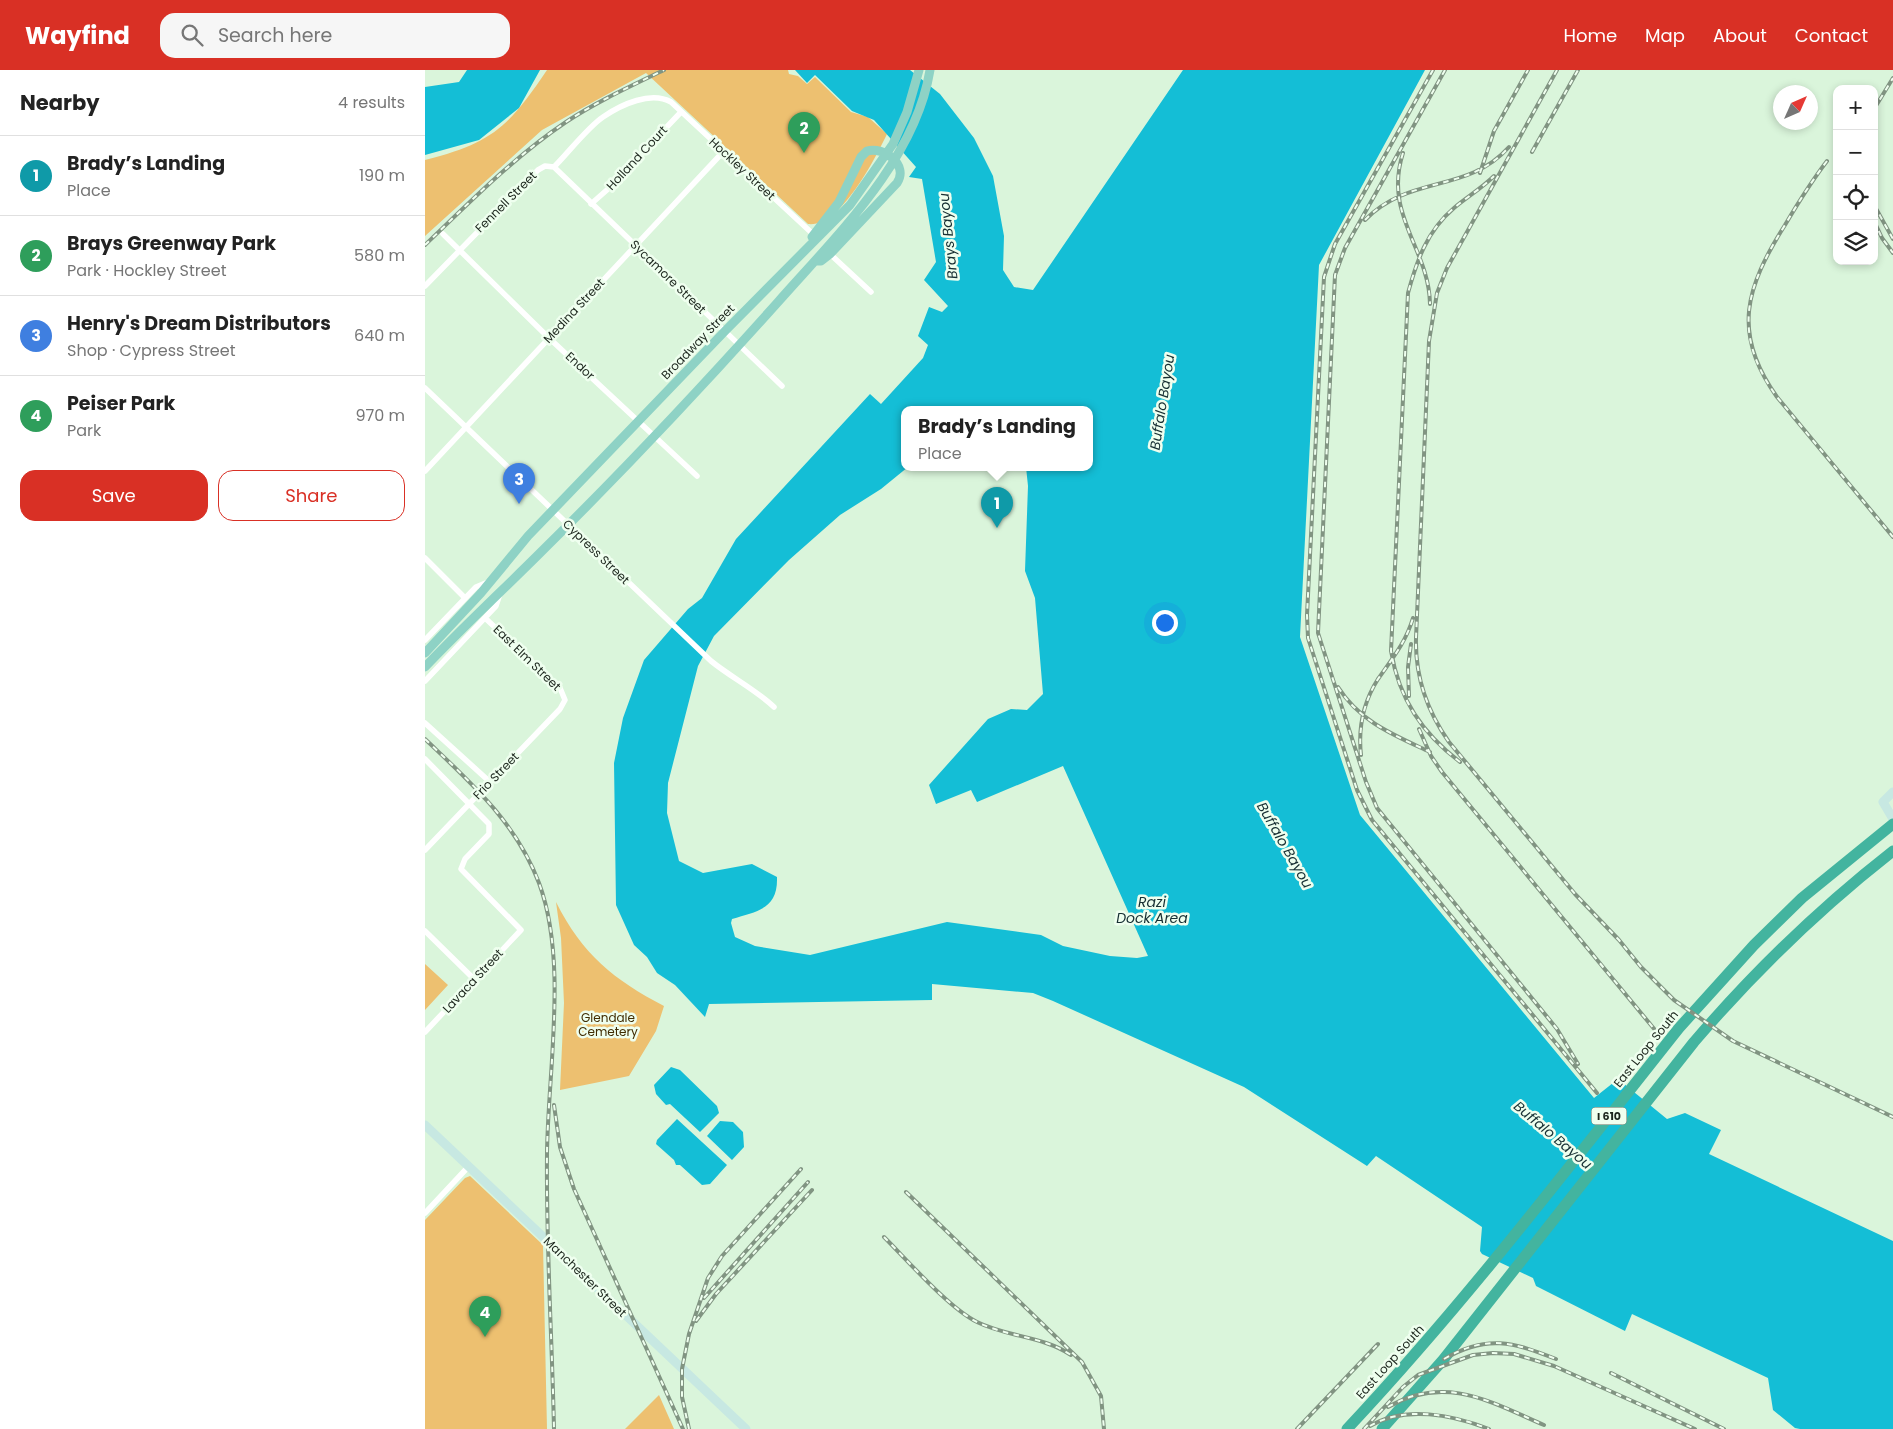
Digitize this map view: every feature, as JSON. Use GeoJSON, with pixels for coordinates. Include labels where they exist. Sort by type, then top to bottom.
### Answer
{"type":"FeatureCollection","features":[{"type":"Feature","properties":{"kind":"highway","name":"East Loop South"},"geometry":{"type":"LineString","coordinates":[[1347,1429],[1413,1359],[1478,1281],[1679,1028],[1714,988],[1801,898],[1893,824]]}},
{"type":"Feature","properties":{"kind":"highway","name":"I 610"},"geometry":{"type":"LineString","coordinates":[[1382,1429],[1449,1352],[1694,1042],[1727,1004],[1816,916],[1893,851]]}},
{"type":"Feature","properties":{"kind":"main road","name":"Broadway Street"},"geometry":{"type":"LineString","coordinates":[[425,667],[568,525],[653,436],[739,345],[858,210],[893,144],[907,112],[919,70]]}},
{"type":"Feature","properties":{"kind":"main road","name":"Broadway Street"},"geometry":{"type":"LineString","coordinates":[[425,653],[553,511],[725,331],[792,266],[897,155],[914,122],[930,70]]}},
{"type":"Feature","properties":{"kind":"main road"},"geometry":{"type":"LineString","coordinates":[[792,266],[839,202],[861,157],[867,151],[879,150],[901,168],[901,176],[897,183],[831,254],[813,262]]}},
{"type":"Feature","properties":{"kind":"street","name":"Fennell Street"},"geometry":{"type":"LineString","coordinates":[[425,286],[537,170],[545,166],[555,167],[603,117],[643,98],[663,98],[671,102]]}},
{"type":"Feature","properties":{"kind":"street","name":"Hockley Street"},"geometry":{"type":"LineString","coordinates":[[671,102],[814,235]]}},
{"type":"Feature","properties":{"kind":"street","name":"Holland Court"},"geometry":{"type":"LineString","coordinates":[[591,204],[608,189],[681,112]]}},
{"type":"Feature","properties":{"kind":"street","name":"Medina Street"},"geometry":{"type":"LineString","coordinates":[[425,470],[723,152]]}},
{"type":"Feature","properties":{"kind":"street","name":"Sycamore Street"},"geometry":{"type":"LineString","coordinates":[[555,167],[591,204],[782,386]]}},
{"type":"Feature","properties":{"kind":"street","name":"Endor"},"geometry":{"type":"LineString","coordinates":[[443,234],[549,338],[697,476]]}},
{"type":"Feature","properties":{"kind":"street"},"geometry":{"type":"LineString","coordinates":[[831,254],[871,292]]}},
{"type":"Feature","properties":{"kind":"street","name":"Cypress Street"},"geometry":{"type":"LineString","coordinates":[[425,388],[711,661],[775,707]]}},
{"type":"Feature","properties":{"kind":"street"},"geometry":{"type":"LineString","coordinates":[[425,558],[465,598]]}},
{"type":"Feature","properties":{"kind":"street","name":"Broadway Street"},"geometry":{"type":"LineString","coordinates":[[425,640],[476,587],[492,580]]}},
{"type":"Feature","properties":{"kind":"street","name":"Broadway Street"},"geometry":{"type":"LineString","coordinates":[[425,681],[496,606],[501,590]]}},
{"type":"Feature","properties":{"kind":"street","name":"East Elm Street"},"geometry":{"type":"LineString","coordinates":[[485,618],[560,688],[565,700]]}},
{"type":"Feature","properties":{"kind":"street","name":"Frio Street"},"geometry":{"type":"LineString","coordinates":[[425,850],[560,709],[565,700]]}},
{"type":"Feature","properties":{"kind":"street"},"geometry":{"type":"LineString","coordinates":[[425,723],[490,782]]}},
{"type":"Feature","properties":{"kind":"street"},"geometry":{"type":"LineString","coordinates":[[425,759],[470,803]]}},
{"type":"Feature","properties":{"kind":"street"},"geometry":{"type":"LineString","coordinates":[[1892,796],[1883,802],[1893,819]]}},
{"type":"Feature","properties":{"kind":"street","name":"Lavaca Street"},"geometry":{"type":"LineString","coordinates":[[425,1032],[521,930],[461,869],[465,859],[486,838],[490,828],[487,819],[470,803]]}},
{"type":"Feature","properties":{"kind":"street"},"geometry":{"type":"LineString","coordinates":[[425,931],[475,980]]}},
{"type":"Feature","properties":{"kind":"street","name":"Manchester Street"},"geometry":{"type":"LineString","coordinates":[[425,1125],[746,1429]]}},
{"type":"Feature","properties":{"kind":"street"},"geometry":{"type":"LineString","coordinates":[[425,1213],[469,1166]]}},
{"type":"Feature","properties":{"kind":"green space"},"geometry":{"type":"Polygon","coordinates":[[[547,70],[788,70],[789,74],[798,76],[807,84],[815,77],[851,112],[868,117],[887,134],[865,175],[844,204],[832,215],[820,222],[808,224],[646,73],[542,130],[425,236],[425,160],[467,147],[497,130],[510,119],[547,70]]]}},
{"type":"Feature","properties":{"kind":"green space","name":"Glendale Cemetery"},"geometry":{"type":"Polygon","coordinates":[[[556,902],[577,937],[601,964],[630,986],[664,1006],[656,1031],[629,1076],[560,1090],[564,1003],[561,938],[556,902]]]}},
{"type":"Feature","properties":{"kind":"green space"},"geometry":{"type":"Polygon","coordinates":[[[425,964],[448,985],[425,1010],[425,964]]]}},
{"type":"Feature","properties":{"kind":"green space"},"geometry":{"type":"Polygon","coordinates":[[[470,1176],[543,1245],[547,1429],[425,1429],[425,1220],[465,1178],[470,1176]]]}},
{"type":"Feature","properties":{"kind":"green space"},"geometry":{"type":"Polygon","coordinates":[[[659,1395],[674,1429],[625,1429],[659,1395]]]}},
{"type":"Feature","properties":{"kind":"water"},"geometry":{"type":"Polygon","coordinates":[[[467,70],[540,70],[519,108],[479,140],[425,155],[425,87],[459,82],[467,70]]]}},
{"type":"Feature","properties":{"kind":"water"},"geometry":{"type":"Polygon","coordinates":[[[795,70],[910,70],[940,94],[974,138],[993,176],[1004,236],[1003,270],[1014,287],[1033,290],[1183,70],[1425,70],[1319,265],[1300,637],[1360,815],[1594,1098],[1618,1079],[1667,1119],[1685,1113],[1721,1130],[1709,1154],[1893,1241],[1893,1429],[1795,1428],[1773,1410],[1768,1378],[1632,1314],[1625,1331],[1536,1286],[1533,1278],[1482,1254],[1480,1251],[1482,1227],[1376,1156],[1367,1166],[1244,1087],[1033,993],[932,984],[932,1000],[709,1004],[705,1017],[675,985],[657,973],[647,957],[634,945],[616,905],[614,763],[623,718],[644,660],[688,609],[702,598],[736,539],[870,394],[881,404],[923,358],[928,345],[918,336],[929,307],[942,312],[948,306],[924,280],[936,262],[922,179],[909,177],[916,167],[874,120],[852,111],[815,75],[807,83],[795,70]],[[901,406],[901,471],[903,471],[881,489],[840,515],[789,560],[714,636],[698,666],[668,783],[667,813],[679,861],[703,873],[752,864],[777,877],[774,896],[765,907],[732,919],[731,923],[735,937],[755,946],[810,955],[947,922],[1041,935],[1063,946],[1110,956],[1137,958],[1148,956],[1063,766],[977,802],[971,790],[936,804],[929,785],[988,719],[1011,709],[1027,710],[1043,694],[1035,598],[1025,571],[1028,486],[1026,471],[1093,471],[1093,406],[901,406]]]}},
{"type":"Feature","properties":{"kind":"water"},"geometry":{"type":"Polygon","coordinates":[[[671,1067],[680,1070],[717,1106],[719,1113],[700,1132],[670,1104],[666,1105],[656,1094],[654,1085],[671,1067]]]}},
{"type":"Feature","properties":{"kind":"water"},"geometry":{"type":"Polygon","coordinates":[[[677,1119],[727,1165],[710,1184],[702,1185],[680,1165],[676,1165],[674,1160],[656,1144],[657,1140],[677,1119]]]}},
{"type":"Feature","properties":{"kind":"water"},"geometry":{"type":"Polygon","coordinates":[[[720,1121],[733,1122],[743,1132],[744,1147],[732,1160],[707,1136],[720,1121]]]}},
{"type":"Feature","properties":{"kind":"railway"},"geometry":{"type":"LineString","coordinates":[[425,245],[493,180],[528,150],[566,122],[614,94],[664,70]]}},
{"type":"Feature","properties":{"kind":"railway"},"geometry":{"type":"LineString","coordinates":[[1433,70],[1335,244],[1324,277],[1307,615],[1308,638],[1357,790],[1372,820],[1597,1093]]}},
{"type":"Feature","properties":{"kind":"railway"},"geometry":{"type":"LineString","coordinates":[[1445,70],[1345,248],[1335,275],[1318,633],[1366,782],[1377,808],[1557,1029],[1578,1064]]}},
{"type":"Feature","properties":{"kind":"railway"},"geometry":{"type":"LineString","coordinates":[[1480,173],[1494,131],[1528,70]]}},
{"type":"Feature","properties":{"kind":"railway"},"geometry":{"type":"LineString","coordinates":[[1557,70],[1447,268],[1437,293],[1429,341],[1416,638],[1418,666],[1424,693],[1434,718],[1449,742],[1575,894],[1619,940],[1641,967],[1674,1000],[1733,1041],[1893,1117]]}},
{"type":"Feature","properties":{"kind":"railway"},"geometry":{"type":"LineString","coordinates":[[1532,152],[1578,70]]}},
{"type":"Feature","properties":{"kind":"railway"},"geometry":{"type":"LineString","coordinates":[[1878,102],[1893,78]]}},
{"type":"Feature","properties":{"kind":"railway"},"geometry":{"type":"LineString","coordinates":[[1365,220],[1382,206],[1401,196],[1475,172],[1493,162],[1509,147]]}},
{"type":"Feature","properties":{"kind":"railway"},"geometry":{"type":"LineString","coordinates":[[1403,153],[1398,175],[1402,213],[1423,266],[1428,284],[1430,304]]}},
{"type":"Feature","properties":{"kind":"railway"},"geometry":{"type":"LineString","coordinates":[[1827,161],[1795,209],[1761,269],[1753,290],[1749,310],[1749,331],[1753,352],[1763,374],[1777,397],[1893,537]]}},
{"type":"Feature","properties":{"kind":"railway"},"geometry":{"type":"LineString","coordinates":[[1460,762],[1434,739],[1414,714],[1400,685],[1391,651],[1408,293],[1419,258],[1437,226],[1454,208],[1494,176]]}},
{"type":"Feature","properties":{"kind":"railway"},"geometry":{"type":"LineString","coordinates":[[1878,212],[1893,239]]}},
{"type":"Feature","properties":{"kind":"railway"},"geometry":{"type":"LineString","coordinates":[[1878,230],[1893,253]]}},
{"type":"Feature","properties":{"kind":"railway"},"geometry":{"type":"LineString","coordinates":[[1361,755],[1361,725],[1369,696],[1378,679],[1403,643],[1413,618]]}},
{"type":"Feature","properties":{"kind":"railway"},"geometry":{"type":"LineString","coordinates":[[1409,696],[1408,667],[1411,644]]}},
{"type":"Feature","properties":{"kind":"railway"},"geometry":{"type":"LineString","coordinates":[[1338,687],[1357,710],[1367,718],[1391,733],[1430,752]]}},
{"type":"Feature","properties":{"kind":"railway"},"geometry":{"type":"LineString","coordinates":[[1419,729],[1431,756],[1442,772],[1660,1036]]}},
{"type":"Feature","properties":{"kind":"railway"},"geometry":{"type":"LineString","coordinates":[[425,739],[475,787],[505,822],[529,861],[539,883],[548,914],[553,946],[555,981],[547,1153],[548,1256],[554,1429]]}},
{"type":"Feature","properties":{"kind":"railway"},"geometry":{"type":"LineString","coordinates":[[554,1105],[560,1147],[574,1189],[683,1429]]}},
{"type":"Feature","properties":{"kind":"railway"},"geometry":{"type":"LineString","coordinates":[[689,1429],[682,1397],[682,1369],[689,1334],[708,1278],[722,1256],[801,1169]]}},
{"type":"Feature","properties":{"kind":"railway"},"geometry":{"type":"LineString","coordinates":[[704,1298],[808,1182]]}},
{"type":"Feature","properties":{"kind":"railway"},"geometry":{"type":"LineString","coordinates":[[696,1321],[716,1294],[812,1190]]}},
{"type":"Feature","properties":{"kind":"railway"},"geometry":{"type":"LineString","coordinates":[[906,1192],[1082,1362],[1101,1396],[1104,1429]]}},
{"type":"Feature","properties":{"kind":"railway"},"geometry":{"type":"LineString","coordinates":[[884,1237],[954,1306],[977,1322],[1000,1331],[1049,1344],[1071,1355]]}},
{"type":"Feature","properties":{"kind":"railway"},"geometry":{"type":"LineString","coordinates":[[1444,1359],[1474,1346],[1500,1343],[1526,1348],[1556,1359]]}},
{"type":"Feature","properties":{"kind":"railway"},"geometry":{"type":"LineString","coordinates":[[1297,1429],[1378,1344]]}},
{"type":"Feature","properties":{"kind":"railway"},"geometry":{"type":"LineString","coordinates":[[1364,1429],[1403,1387],[1418,1375],[1473,1355],[1493,1353],[1514,1354],[1554,1366],[1695,1429]]}},
{"type":"Feature","properties":{"kind":"railway"},"geometry":{"type":"LineString","coordinates":[[1611,1373],[1724,1429]]}},
{"type":"Feature","properties":{"kind":"railway"},"geometry":{"type":"LineString","coordinates":[[1388,1407],[1409,1397],[1448,1392],[1486,1400],[1544,1425]]}},
{"type":"Feature","properties":{"kind":"railway"},"geometry":{"type":"LineString","coordinates":[[1370,1426],[1398,1416],[1429,1414],[1445,1416],[1489,1429]]}},
{"type":"Feature","properties":{"kind":"place","name":"Brays Greenway Park"},"geometry":{"type":"Point","coordinates":[804,153]}},
{"type":"Feature","properties":{"kind":"place","name":"Henry's Dream Distributors"},"geometry":{"type":"Point","coordinates":[519,504]}},
{"type":"Feature","properties":{"kind":"place","name":"Brady’s Landing"},"geometry":{"type":"Point","coordinates":[997,528]}},
{"type":"Feature","properties":{"kind":"place","name":"Peiser Park"},"geometry":{"type":"Point","coordinates":[485,1337]}},
{"type":"Feature","properties":{"kind":"water label","name":"Brays Bayou"},"geometry":{"type":"Point","coordinates":[948,236]}},
{"type":"Feature","properties":{"kind":"water label","name":"Buffalo Bayou"},"geometry":{"type":"Point","coordinates":[1162,402]}},
{"type":"Feature","properties":{"kind":"water label","name":"Buffalo Bayou"},"geometry":{"type":"Point","coordinates":[1285,845]}},
{"type":"Feature","properties":{"kind":"water label","name":"Razi Dock Area"},"geometry":{"type":"Point","coordinates":[1152,910]}},
{"type":"Feature","properties":{"kind":"water label","name":"Buffalo Bayou"},"geometry":{"type":"Point","coordinates":[1553,1135]}}]}
